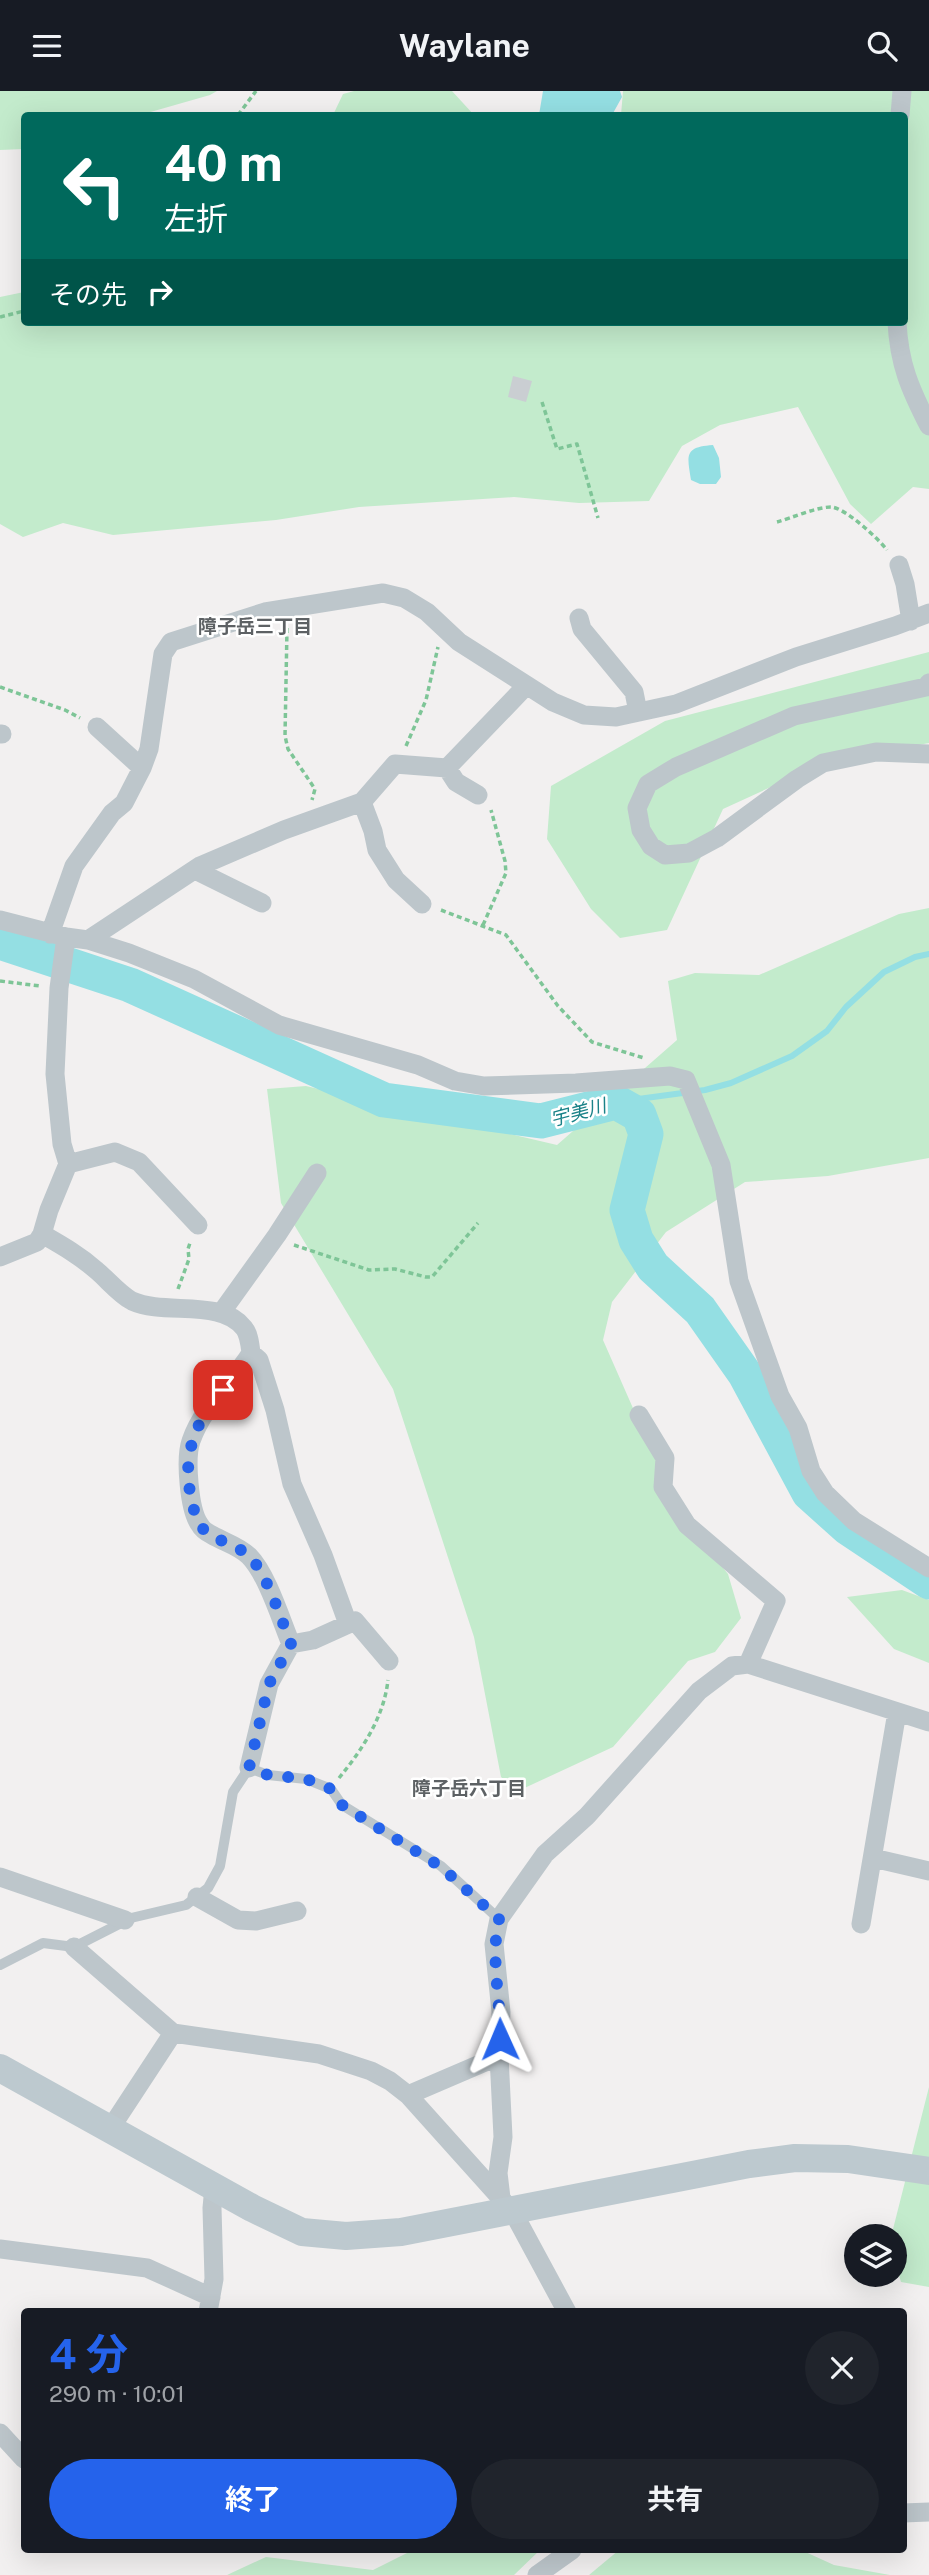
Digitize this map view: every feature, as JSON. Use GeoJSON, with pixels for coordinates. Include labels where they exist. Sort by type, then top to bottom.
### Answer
{"type":"FeatureCollection","features":[{"type":"Feature","properties":{"kind":"street"},"geometry":{"type":"LineString","coordinates":[[900,112],[902,91]]}},
{"type":"Feature","properties":{"kind":"street"},"geometry":{"type":"LineString","coordinates":[[897,326],[898,344],[907,383],[929,426]]}},
{"type":"Feature","properties":{"kind":"street"},"geometry":{"type":"LineString","coordinates":[[0,1257],[37,1242],[68,1164],[62,1144],[55,1074],[60,939],[74,866],[112,813],[124,803],[142,768],[149,749],[163,654],[171,642],[265,612],[383,593],[404,598],[427,612],[459,642],[553,702],[584,715],[615,717],[676,703],[796,657],[920,617],[899,565]]}},
{"type":"Feature","properties":{"kind":"street"},"geometry":{"type":"LineString","coordinates":[[579,618],[582,629],[635,692],[638,712]]}},
{"type":"Feature","properties":{"kind":"street"},"geometry":{"type":"LineString","coordinates":[[929,683],[926,687],[854,705],[794,716],[676,767],[648,784],[637,809],[642,830],[651,846],[665,855],[689,853],[717,838],[823,763],[876,752],[929,754]]}},
{"type":"Feature","properties":{"kind":"street"},"geometry":{"type":"LineString","coordinates":[[447,768],[526,686]]}},
{"type":"Feature","properties":{"kind":"street"},"geometry":{"type":"LineString","coordinates":[[97,727],[142,768]]}},
{"type":"Feature","properties":{"kind":"street"},"geometry":{"type":"LineString","coordinates":[[88,940],[195,870],[362,801],[395,764],[447,768]]}},
{"type":"Feature","properties":{"kind":"street"},"geometry":{"type":"LineString","coordinates":[[447,768],[456,782],[478,795]]}},
{"type":"Feature","properties":{"kind":"street"},"geometry":{"type":"LineString","coordinates":[[362,801],[377,850],[396,880],[422,904]]}},
{"type":"Feature","properties":{"kind":"street"},"geometry":{"type":"LineString","coordinates":[[195,870],[262,903]]}},
{"type":"Feature","properties":{"kind":"street"},"geometry":{"type":"LineString","coordinates":[[0,920],[60,939],[88,940],[129,953],[194,979],[279,1025],[418,1065],[455,1081],[484,1086],[670,1076],[686,1080],[721,1165],[739,1281],[780,1396],[798,1428],[811,1471],[825,1493],[854,1521],[929,1569]]}},
{"type":"Feature","properties":{"kind":"street"},"geometry":{"type":"LineString","coordinates":[[68,1164],[115,1152],[139,1162],[198,1225]]}},
{"type":"Feature","properties":{"kind":"street"},"geometry":{"type":"LineString","coordinates":[[221,1313],[275,1239],[317,1173]]}},
{"type":"Feature","properties":{"kind":"street"},"geometry":{"type":"LineString","coordinates":[[42,1234],[73,1251],[130,1300],[153,1309],[221,1313],[246,1329],[251,1353],[259,1360],[275,1410],[292,1484],[323,1555],[348,1624]]}},
{"type":"Feature","properties":{"kind":"street"},"geometry":{"type":"LineString","coordinates":[[251,1353],[238,1373],[208,1406],[190,1443],[190,1495],[199,1524],[211,1535],[250,1557],[269,1589],[291,1644]]}},
{"type":"Feature","properties":{"kind":"street"},"geometry":{"type":"LineString","coordinates":[[639,1415],[665,1458],[663,1487],[687,1525],[776,1601],[748,1664]]}},
{"type":"Feature","properties":{"kind":"street"},"geometry":{"type":"LineString","coordinates":[[291,1644],[313,1640],[355,1621],[389,1661]]}},
{"type":"Feature","properties":{"kind":"street"},"geometry":{"type":"LineString","coordinates":[[249,1768],[269,1684],[291,1644]]}},
{"type":"Feature","properties":{"kind":"street"},"geometry":{"type":"LineString","coordinates":[[507,2205],[498,2173],[503,2137],[499,2056],[501,2012],[494,1944],[499,1919],[545,1854],[587,1816],[699,1691],[732,1666],[748,1664],[929,1722]]}},
{"type":"Feature","properties":{"kind":"street"},"geometry":{"type":"LineString","coordinates":[[861,1924],[897,1711]]}},
{"type":"Feature","properties":{"kind":"street"},"geometry":{"type":"LineString","coordinates":[[873,1858],[929,1871]]}},
{"type":"Feature","properties":{"kind":"street"},"geometry":{"type":"LineString","coordinates":[[0,1877],[125,1920]]}},
{"type":"Feature","properties":{"kind":"street"},"geometry":{"type":"LineString","coordinates":[[197,1897],[239,1920],[256,1921],[297,1911]]}},
{"type":"Feature","properties":{"kind":"street"},"geometry":{"type":"LineString","coordinates":[[74,1947],[173,2033],[319,2054],[371,2071],[390,2081],[408,2095],[507,2205],[565,2308]]}},
{"type":"Feature","properties":{"kind":"street"},"geometry":{"type":"LineString","coordinates":[[110,2129],[173,2033]]}},
{"type":"Feature","properties":{"kind":"street"},"geometry":{"type":"LineString","coordinates":[[408,2095],[499,2056]]}},
{"type":"Feature","properties":{"kind":"street"},"geometry":{"type":"LineString","coordinates":[[0,2068],[252,2208],[302,2232],[346,2236],[401,2232],[507,2205],[795,2158],[848,2159],[929,2171]]}},
{"type":"Feature","properties":{"kind":"street"},"geometry":{"type":"LineString","coordinates":[[0,2249],[147,2268],[209,2304],[214,2280],[214,2187]]}},
{"type":"Feature","properties":{"kind":"street"},"geometry":{"type":"LineString","coordinates":[[0,2433],[21,2456]]}},
{"type":"Feature","properties":{"kind":"street"},"geometry":{"type":"LineString","coordinates":[[907,2513],[929,2512]]}},
{"type":"Feature","properties":{"kind":"street"},"geometry":{"type":"LineString","coordinates":[[537,2575],[568,2553]]}},
{"type":"Feature","properties":{"kind":"lane"},"geometry":{"type":"LineString","coordinates":[[0,1965],[43,1943],[74,1947],[125,1920],[186,1905],[197,1897],[208,1888],[220,1867],[233,1792],[249,1768],[268,1775],[306,1779],[331,1789],[342,1805],[441,1867],[499,1919]]}},
{"type":"Feature","properties":{"kind":"path"},"geometry":{"type":"LineString","coordinates":[[240,112],[256,91]]}},
{"type":"Feature","properties":{"kind":"path"},"geometry":{"type":"LineString","coordinates":[[0,317],[21,312]]}},
{"type":"Feature","properties":{"kind":"path"},"geometry":{"type":"LineString","coordinates":[[542,402],[557,449],[577,444],[598,519]]}},
{"type":"Feature","properties":{"kind":"path"},"geometry":{"type":"LineString","coordinates":[[777,522],[831,507],[840,509],[880,540],[899,565]]}},
{"type":"Feature","properties":{"kind":"path"},"geometry":{"type":"LineString","coordinates":[[289,608],[285,736],[288,749],[315,789],[307,816],[309,821]]}},
{"type":"Feature","properties":{"kind":"path"},"geometry":{"type":"LineString","coordinates":[[398,764],[426,700],[438,646],[447,631]]}},
{"type":"Feature","properties":{"kind":"path"},"geometry":{"type":"LineString","coordinates":[[0,687],[65,710],[97,727]]}},
{"type":"Feature","properties":{"kind":"path"},"geometry":{"type":"LineString","coordinates":[[478,795],[490,807],[506,873],[482,925]]}},
{"type":"Feature","properties":{"kind":"path"},"geometry":{"type":"LineString","coordinates":[[422,904],[506,935],[558,1006],[592,1042],[653,1062],[670,1076]]}},
{"type":"Feature","properties":{"kind":"path"},"geometry":{"type":"LineString","coordinates":[[0,981],[60,984]]}},
{"type":"Feature","properties":{"kind":"path"},"geometry":{"type":"LineString","coordinates":[[275,1239],[369,1270],[394,1269],[432,1277],[478,1223]]}},
{"type":"Feature","properties":{"kind":"path"},"geometry":{"type":"LineString","coordinates":[[171,1309],[189,1259],[188,1249],[198,1225]]}},
{"type":"Feature","properties":{"kind":"path"},"geometry":{"type":"LineString","coordinates":[[331,1789],[359,1754],[376,1722],[387,1685],[389,1661]]}},
{"type":"Feature","properties":{"kind":"green space"},"geometry":{"type":"Polygon","coordinates":[[[0,91],[217,91],[150,112],[21,112],[21,149],[0,150],[0,91]]]}},
{"type":"Feature","properties":{"kind":"green space"},"geometry":{"type":"Polygon","coordinates":[[[354,91],[452,91],[471,112],[334,112],[343,94],[354,91]]]}},
{"type":"Feature","properties":{"kind":"green space"},"geometry":{"type":"Polygon","coordinates":[[[623,91],[929,91],[929,489],[913,487],[871,524],[850,504],[798,407],[720,425],[682,446],[649,501],[579,503],[514,497],[359,507],[276,520],[113,535],[63,523],[23,537],[0,524],[0,297],[21,293],[21,326],[908,326],[908,112],[621,112],[623,91]]]}},
{"type":"Feature","properties":{"kind":"green space"},"geometry":{"type":"Polygon","coordinates":[[[929,652],[929,743],[823,763],[723,809],[667,930],[620,938],[591,909],[547,839],[551,786],[665,721],[929,652]]]}},
{"type":"Feature","properties":{"kind":"green space"},"geometry":{"type":"Polygon","coordinates":[[[929,908],[929,1158],[828,1176],[745,1182],[666,1232],[612,1302],[603,1340],[680,1515],[728,1574],[741,1618],[715,1652],[688,1661],[613,1747],[518,1791],[501,1777],[474,1637],[393,1389],[281,1203],[267,1089],[306,1086],[557,1145],[677,1040],[668,981],[695,973],[759,975],[899,914],[929,908]]]}},
{"type":"Feature","properties":{"kind":"green space"},"geometry":{"type":"Polygon","coordinates":[[[902,1590],[929,1600],[929,1663],[894,1649],[847,1597],[902,1590]]]}},
{"type":"Feature","properties":{"kind":"green space"},"geometry":{"type":"Polygon","coordinates":[[[929,2087],[929,2287],[907,2283],[907,2224],[894,2224],[929,2087]]]}},
{"type":"Feature","properties":{"kind":"green space"},"geometry":{"type":"Polygon","coordinates":[[[407,2553],[537,2553],[514,2575],[227,2575],[266,2557],[373,2570],[407,2553]]]}},
{"type":"Feature","properties":{"kind":"green space"},"geometry":{"type":"Polygon","coordinates":[[[615,2553],[808,2553],[834,2565],[890,2575],[589,2575],[615,2553]]]}},
{"type":"Feature","properties":{"kind":"water"},"geometry":{"type":"Polygon","coordinates":[[[543,91],[620,91],[622,97],[614,112],[540,112],[543,91]]]}},
{"type":"Feature","properties":{"kind":"water"},"geometry":{"type":"Polygon","coordinates":[[[713,445],[719,458],[721,477],[716,484],[700,484],[691,480],[689,458],[692,450],[713,445]]]}},
{"type":"Feature","properties":{"kind":"building"},"geometry":{"type":"Polygon","coordinates":[[[513,376],[532,381],[526,402],[508,397],[513,376]]]}},
{"type":"Feature","properties":{"kind":"waterway","name":"宇美川"},"geometry":{"type":"LineString","coordinates":[[0,942],[130,985],[384,1100],[541,1121],[616,1102],[639,1115],[646,1134],[627,1210],[636,1240],[653,1267],[700,1310],[745,1374],[809,1493],[848,1528],[929,1582]]}},
{"type":"Feature","properties":{"kind":"waterway"},"geometry":{"type":"LineString","coordinates":[[616,1102],[705,1090],[731,1083],[792,1056],[827,1031],[846,1007],[884,972],[915,957],[929,954]]}},
{"type":"Feature","properties":{"kind":"district","name":"障子岳三丁目"},"geometry":{"type":"Point","coordinates":[255,626]}},
{"type":"Feature","properties":{"kind":"district","name":"障子岳六丁目"},"geometry":{"type":"Point","coordinates":[469,1788]}},
{"type":"Feature","properties":{"kind":"route"},"geometry":{"type":"LineString","coordinates":[[223,1390],[208,1406],[190,1443],[190,1495],[199,1524],[211,1535],[250,1557],[269,1589],[291,1644],[269,1684],[249,1768],[268,1775],[306,1779],[331,1789],[342,1805],[441,1867],[499,1919],[494,1944],[501,2012],[500,2039]]}}]}
